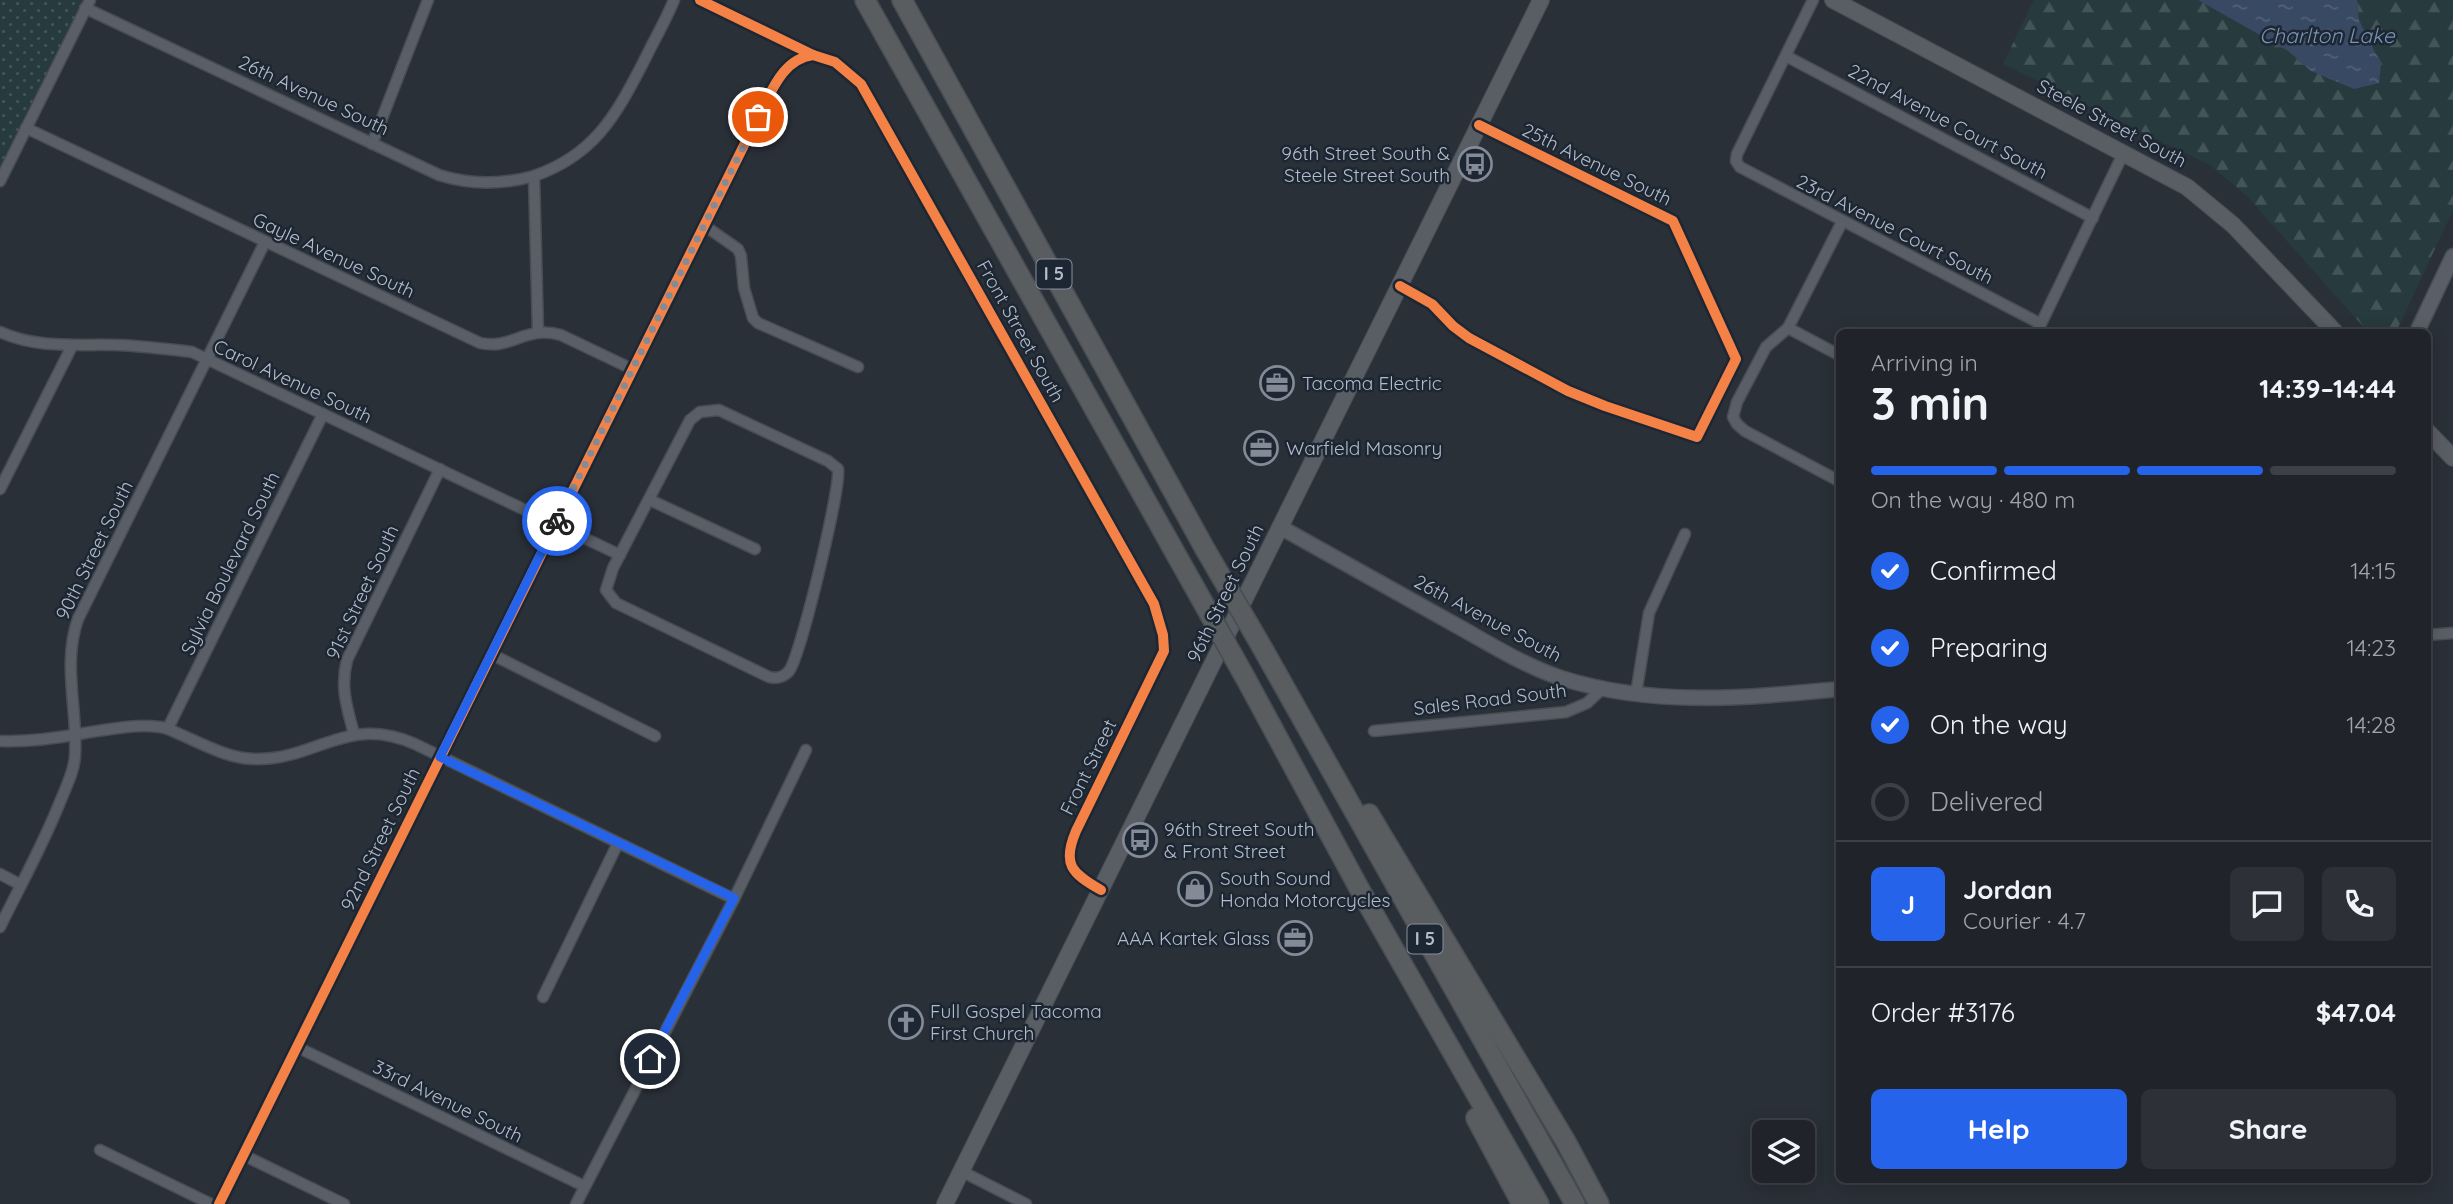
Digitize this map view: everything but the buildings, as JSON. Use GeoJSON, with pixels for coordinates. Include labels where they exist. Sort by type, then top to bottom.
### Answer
{"type":"FeatureCollection","features":[{"type":"Feature","properties":{"kind":"highway","name":"I 5"},"geometry":{"type":"LineString","coordinates":[[865,0],[1246,678],[1360,890],[1539,1204]]}},
{"type":"Feature","properties":{"kind":"highway","name":"I 5"},"geometry":{"type":"LineString","coordinates":[[902,0],[1205,549],[1575,1204]]}},
{"type":"Feature","properties":{"kind":"highway"},"geometry":{"type":"LineString","coordinates":[[1276,674],[1402,866],[1559,1130],[1599,1204]]}},
{"type":"Feature","properties":{"kind":"highway"},"geometry":{"type":"LineString","coordinates":[[1360,890],[1522,1204]]}},
{"type":"Feature","properties":{"kind":"main road","name":"96th Street South"},"geometry":{"type":"LineString","coordinates":[[945,1204],[1541,0]]}},
{"type":"Feature","properties":{"kind":"main road","name":"Steele Street South"},"geometry":{"type":"LineString","coordinates":[[1833,0],[2187,187],[2258,250],[2332,329]]}},
{"type":"Feature","properties":{"kind":"main road"},"geometry":{"type":"LineString","coordinates":[[2431,435],[2453,458]]}},
{"type":"Feature","properties":{"kind":"street"},"geometry":{"type":"LineString","coordinates":[[372,144],[428,0]]}},
{"type":"Feature","properties":{"kind":"street"},"geometry":{"type":"LineString","coordinates":[[632,369],[561,335],[538,332],[534,176],[580,153],[608,126],[622,104],[674,0]]}},
{"type":"Feature","properties":{"kind":"street"},"geometry":{"type":"LineString","coordinates":[[700,0],[813,55]]}},
{"type":"Feature","properties":{"kind":"street"},"geometry":{"type":"LineString","coordinates":[[1786,56],[1813,0]]}},
{"type":"Feature","properties":{"kind":"street"},"geometry":{"type":"LineString","coordinates":[[0,181],[88,4]]}},
{"type":"Feature","properties":{"kind":"street","name":"26th Avenue South"},"geometry":{"type":"LineString","coordinates":[[88,4],[427,170],[462,181],[498,183],[534,176]]}},
{"type":"Feature","properties":{"kind":"street","name":"92nd Street South"},"geometry":{"type":"LineString","coordinates":[[219,1204],[758,117],[781,75],[793,62],[813,55]]}},
{"type":"Feature","properties":{"kind":"street","name":"Front Street South"},"geometry":{"type":"LineString","coordinates":[[813,55],[827,58],[841,66],[855,77],[867,94],[1154,604],[1163,635],[1164,651]]}},
{"type":"Feature","properties":{"kind":"street","name":"23rd Avenue Court South"},"geometry":{"type":"LineString","coordinates":[[1786,56],[1737,154],[1736,161],[1744,170],[2039,328]]}},
{"type":"Feature","properties":{"kind":"street","name":"22nd Avenue Court South"},"geometry":{"type":"LineString","coordinates":[[1786,56],[2093,218]]}},
{"type":"Feature","properties":{"kind":"street","name":"25th Avenue South"},"geometry":{"type":"LineString","coordinates":[[1401,286],[1432,304],[1469,338],[1568,391],[1698,437],[1736,359],[1673,220],[1479,125]]}},
{"type":"Feature","properties":{"kind":"street","name":"Gayle Avenue South"},"geometry":{"type":"LineString","coordinates":[[26,128],[480,344],[499,345],[538,332]]}},
{"type":"Feature","properties":{"kind":"street"},"geometry":{"type":"LineString","coordinates":[[2039,328],[2124,152]]}},
{"type":"Feature","properties":{"kind":"street"},"geometry":{"type":"LineString","coordinates":[[1836,479],[1752,435],[1734,421],[1733,411],[1759,358],[1772,340],[1788,328],[1842,222]]}},
{"type":"Feature","properties":{"kind":"street"},"geometry":{"type":"LineString","coordinates":[[705,226],[738,249],[748,306],[758,323],[858,367]]}},
{"type":"Feature","properties":{"kind":"street","name":"90th Street South"},"geometry":{"type":"LineString","coordinates":[[0,927],[52,822],[72,774],[75,758],[70,661],[73,632],[265,242]]}},
{"type":"Feature","properties":{"kind":"street"},"geometry":{"type":"LineString","coordinates":[[2418,329],[2453,256]]}},
{"type":"Feature","properties":{"kind":"street"},"geometry":{"type":"LineString","coordinates":[[1788,328],[1836,353]]}},
{"type":"Feature","properties":{"kind":"street","name":"Carol Avenue South"},"geometry":{"type":"LineString","coordinates":[[0,332],[32,343],[118,345],[192,352],[620,555]]}},
{"type":"Feature","properties":{"kind":"street"},"geometry":{"type":"LineString","coordinates":[[0,489],[72,345]]}},
{"type":"Feature","properties":{"kind":"street"},"geometry":{"type":"LineString","coordinates":[[719,410],[828,460],[835,466],[839,475],[832,514],[800,643],[789,671],[783,676],[769,677],[616,603],[606,590],[612,568],[650,500],[690,420],[699,412],[719,410]]}},
{"type":"Feature","properties":{"kind":"street","name":"Sylvia Boulevard South"},"geometry":{"type":"LineString","coordinates":[[168,728],[323,414]]}},
{"type":"Feature","properties":{"kind":"street","name":"91st Street South"},"geometry":{"type":"LineString","coordinates":[[354,734],[343,696],[347,660],[440,469]]}},
{"type":"Feature","properties":{"kind":"street"},"geometry":{"type":"LineString","coordinates":[[650,500],[755,549]]}},
{"type":"Feature","properties":{"kind":"street","name":"26th Avenue South"},"geometry":{"type":"LineString","coordinates":[[1280,527],[1522,662],[1560,677],[1636,694],[1734,699],[1836,689]]}},
{"type":"Feature","properties":{"kind":"street"},"geometry":{"type":"LineString","coordinates":[[1636,694],[1649,612],[1685,534]]}},
{"type":"Feature","properties":{"kind":"street"},"geometry":{"type":"LineString","coordinates":[[2431,635],[2453,632]]}},
{"type":"Feature","properties":{"kind":"street","name":"Front Street"},"geometry":{"type":"LineString","coordinates":[[1101,890],[1072,868],[1070,844],[1164,651]]}},
{"type":"Feature","properties":{"kind":"street"},"geometry":{"type":"LineString","coordinates":[[491,654],[655,736]]}},
{"type":"Feature","properties":{"kind":"street","name":"Sales Road South"},"geometry":{"type":"LineString","coordinates":[[1374,731],[1566,712],[1587,703],[1603,688]]}},
{"type":"Feature","properties":{"kind":"street"},"geometry":{"type":"LineString","coordinates":[[0,741],[75,735],[136,726],[168,728],[212,749],[252,760],[280,759],[354,734],[390,736],[407,741],[734,898]]}},
{"type":"Feature","properties":{"kind":"street"},"geometry":{"type":"LineString","coordinates":[[576,1204],[734,898],[806,750]]}},
{"type":"Feature","properties":{"kind":"street"},"geometry":{"type":"LineString","coordinates":[[544,997],[618,843]]}},
{"type":"Feature","properties":{"kind":"street"},"geometry":{"type":"LineString","coordinates":[[0,874],[21,885]]}},
{"type":"Feature","properties":{"kind":"street","name":"33rd Avenue South"},"geometry":{"type":"LineString","coordinates":[[297,1047],[584,1186]]}},
{"type":"Feature","properties":{"kind":"street"},"geometry":{"type":"LineString","coordinates":[[100,1150],[211,1204]]}},
{"type":"Feature","properties":{"kind":"street"},"geometry":{"type":"LineString","coordinates":[[243,1155],[344,1204]]}},
{"type":"Feature","properties":{"kind":"street"},"geometry":{"type":"LineString","coordinates":[[961,1171],[1026,1204]]}},
{"type":"Feature","properties":{"kind":"green space"},"geometry":{"type":"Polygon","coordinates":[[[0,0],[90,0],[0,181],[0,0]]]}},
{"type":"Feature","properties":{"kind":"green space"},"geometry":{"type":"Polygon","coordinates":[[[2034,0],[2198,0],[2288,51],[2311,71],[2381,64],[2359,20],[2357,0],[2453,0],[2453,210],[2397,329],[2365,329],[2247,196],[2210,165],[2003,64],[2034,0]]]}},
{"type":"Feature","properties":{"kind":"water","name":"Charlton Lake"},"geometry":{"type":"Polygon","coordinates":[[[2198,0],[2357,0],[2359,20],[2381,64],[2379,83],[2354,89],[2311,71],[2288,51],[2198,0]]]}},
{"type":"Feature","properties":{"kind":"cycle path"},"geometry":{"type":"LineString","coordinates":[[700,0],[813,55],[835,62],[861,84],[1154,604],[1163,635],[1164,651],[1076,831],[1070,852],[1070,860],[1076,873],[1101,890]]}},
{"type":"Feature","properties":{"kind":"cycle path"},"geometry":{"type":"LineString","coordinates":[[219,1204],[768,98],[785,70],[802,58],[813,55]]}},
{"type":"Feature","properties":{"kind":"cycle path"},"geometry":{"type":"LineString","coordinates":[[1400,286],[1432,304],[1469,338],[1568,391],[1697,437],[1736,359],[1673,221],[1479,125]]}},
{"type":"Feature","properties":{"kind":"way so far"},"geometry":{"type":"LineString","coordinates":[[557,521],[758,117]]}},
{"type":"Feature","properties":{"kind":"place","name":"96th Street South & Steele Street South"},"geometry":{"type":"Point","coordinates":[1475,164]}},
{"type":"Feature","properties":{"kind":"place","name":"Tacoma Electric"},"geometry":{"type":"Point","coordinates":[1277,383]}},
{"type":"Feature","properties":{"kind":"place","name":"Warfield Masonry"},"geometry":{"type":"Point","coordinates":[1261,448]}},
{"type":"Feature","properties":{"kind":"place","name":"96th Street South & Front Street"},"geometry":{"type":"Point","coordinates":[1140,840]}},
{"type":"Feature","properties":{"kind":"place","name":"South Sound Honda Motorcycles"},"geometry":{"type":"Point","coordinates":[1195,889]}},
{"type":"Feature","properties":{"kind":"place","name":"AAA Kartek Glass"},"geometry":{"type":"Point","coordinates":[1295,938]}},
{"type":"Feature","properties":{"kind":"place","name":"Full Gospel Tacoma First Church"},"geometry":{"type":"Point","coordinates":[906,1022]}},
{"type":"Feature","properties":{"kind":"route"},"geometry":{"type":"LineString","coordinates":[[557,521],[440,757],[734,898],[650,1059]]}}]}
